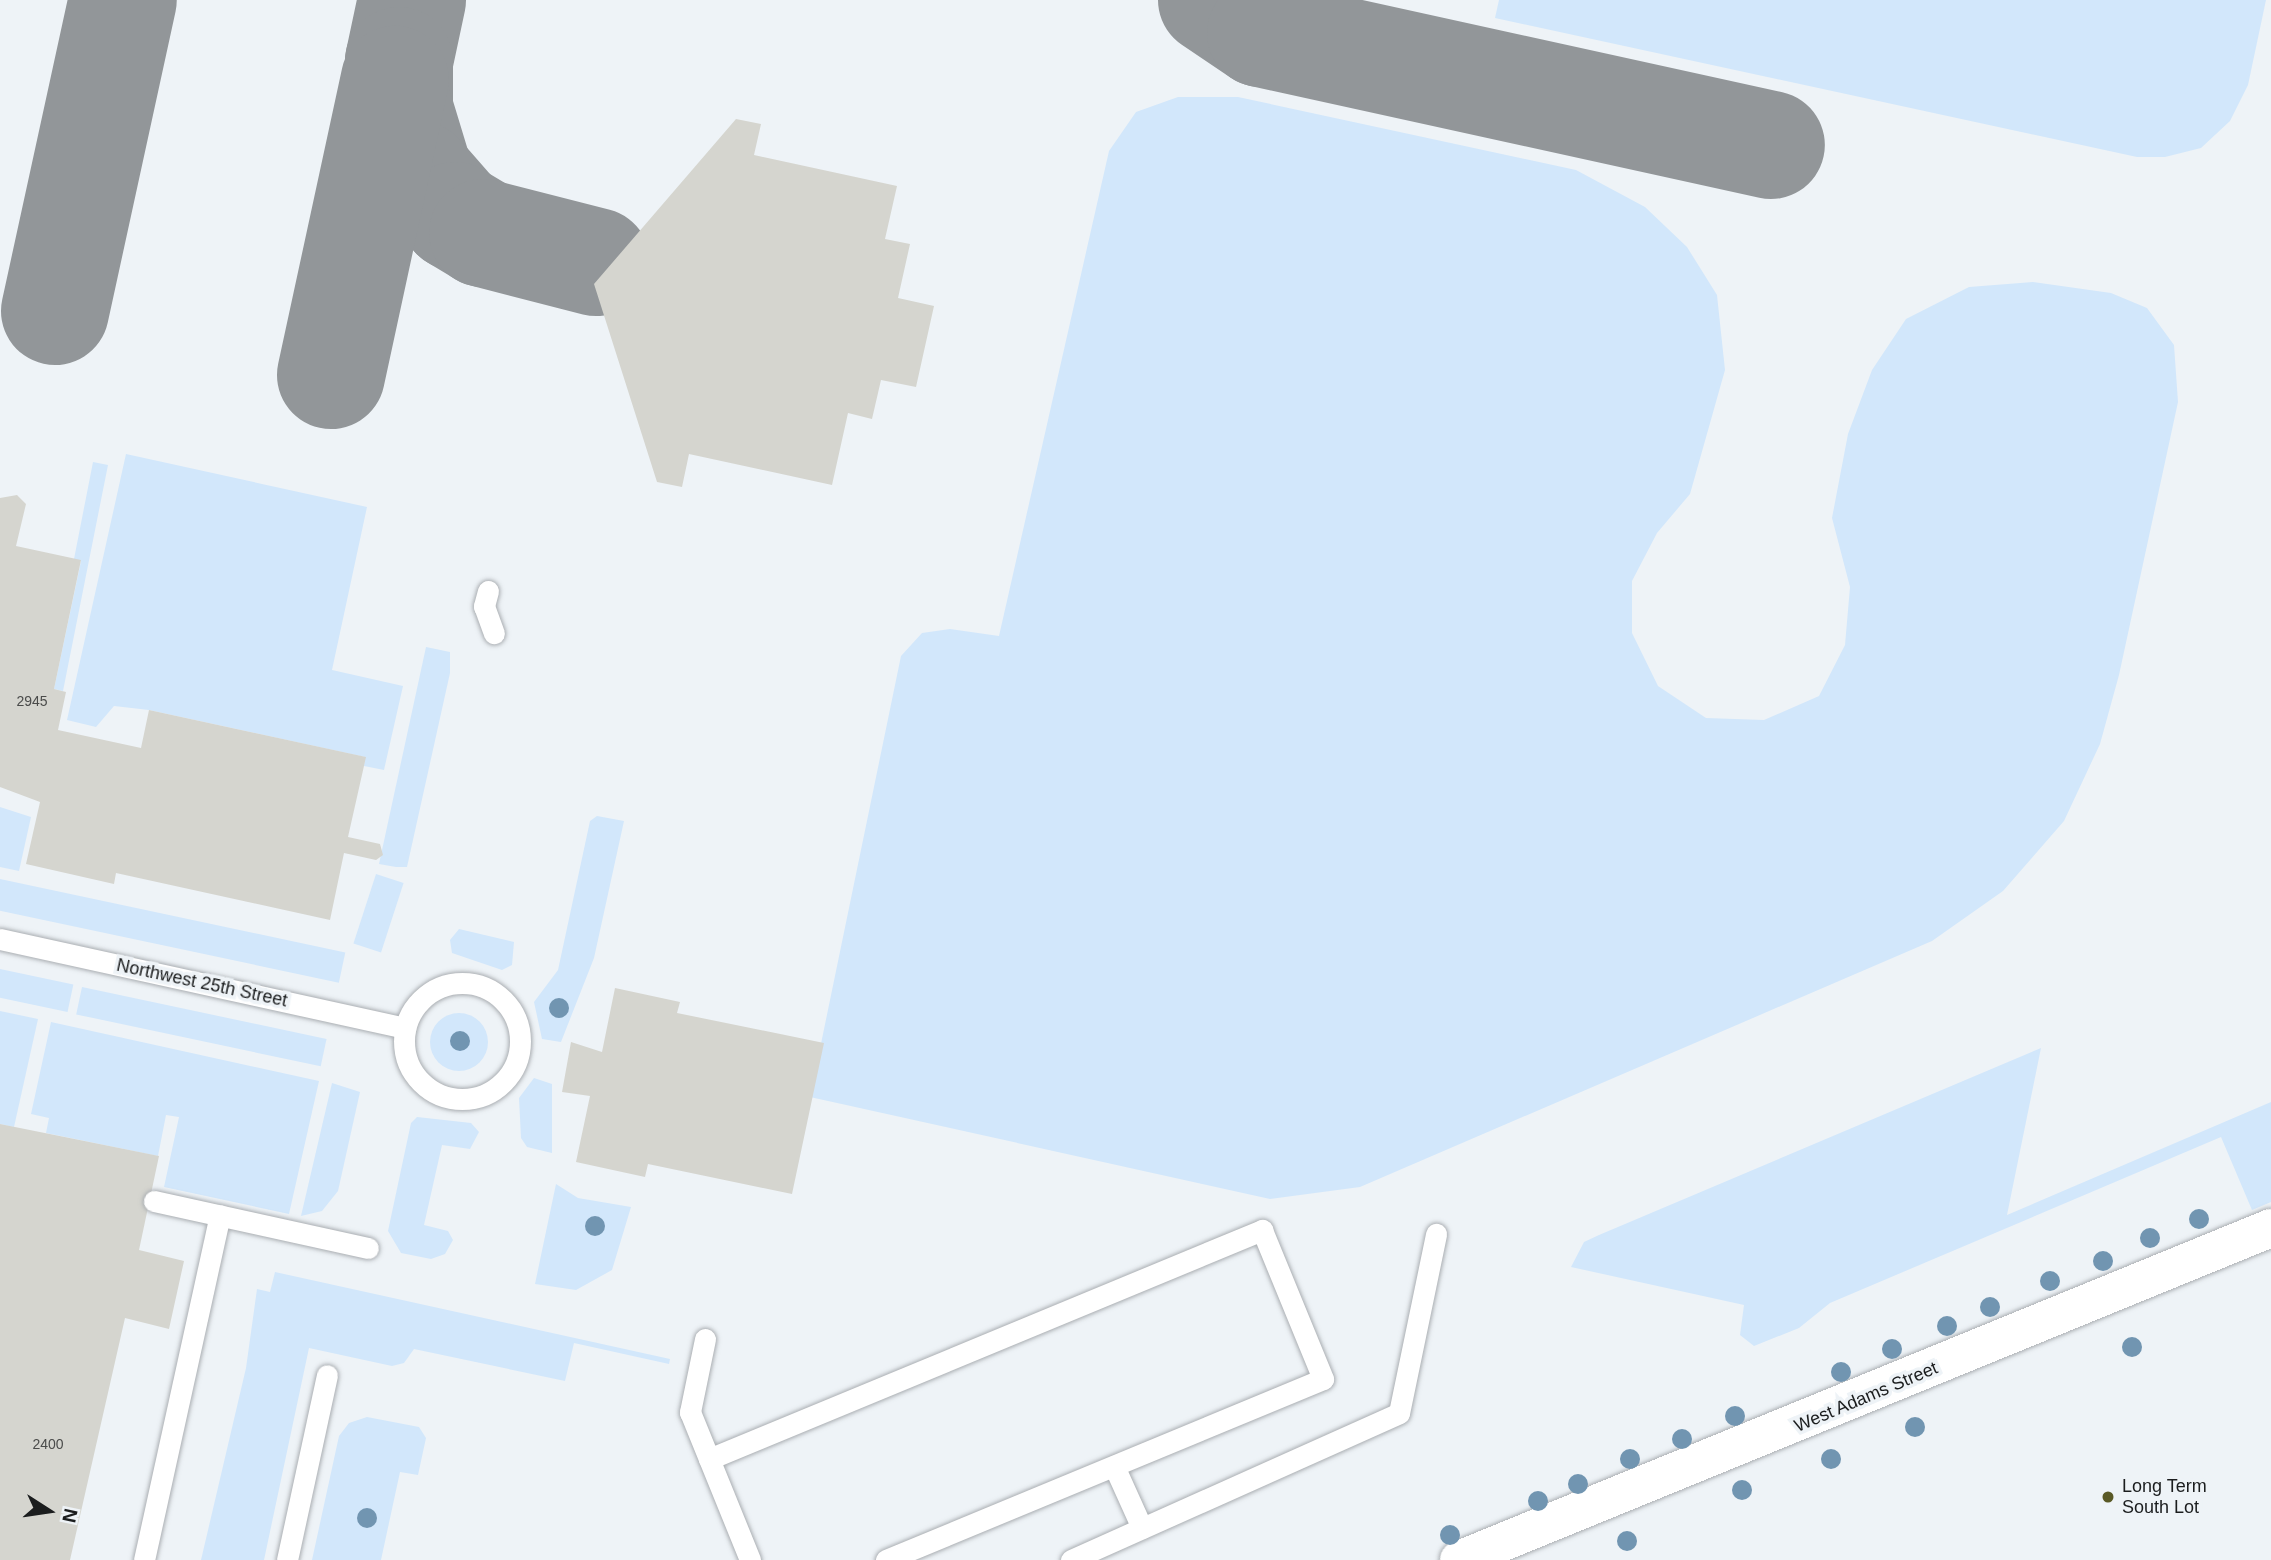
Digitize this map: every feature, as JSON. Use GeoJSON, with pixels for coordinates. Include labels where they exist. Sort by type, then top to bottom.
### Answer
{"type":"FeatureCollection","features":[{"type":"Feature","properties":{"kind":"street","name":"West Adams Street"},"geometry":{"type":"LineString","coordinates":[[1459,1560],[2271,1228]]}},
{"type":"Feature","properties":{"kind":"lane"},"geometry":{"type":"LineString","coordinates":[[488,591],[484,606],[494,633]]}},
{"type":"Feature","properties":{"kind":"lane","name":"Northwest 25th Street"},"geometry":{"type":"LineString","coordinates":[[0,939],[405,1027]]}},
{"type":"Feature","properties":{"kind":"lane"},"geometry":{"type":"LineString","coordinates":[[445,985],[482,986],[512,1010],[517,1060],[498,1088],[482,1096],[445,1098],[415,1077],[406,1060],[405,1027],[428,993],[445,985]]}},
{"type":"Feature","properties":{"kind":"lane"},"geometry":{"type":"LineString","coordinates":[[154,1201],[368,1248]]}},
{"type":"Feature","properties":{"kind":"lane"},"geometry":{"type":"LineString","coordinates":[[144,1560],[220,1215]]}},
{"type":"Feature","properties":{"kind":"lane"},"geometry":{"type":"LineString","coordinates":[[709,1460],[1262,1230],[1323,1378],[886,1560]]}},
{"type":"Feature","properties":{"kind":"lane"},"geometry":{"type":"LineString","coordinates":[[1071,1560],[1399,1413],[1436,1234]]}},
{"type":"Feature","properties":{"kind":"lane"},"geometry":{"type":"LineString","coordinates":[[705,1339],[690,1412],[750,1560]]}},
{"type":"Feature","properties":{"kind":"lane"},"geometry":{"type":"LineString","coordinates":[[287,1560],[327,1375]]}},
{"type":"Feature","properties":{"kind":"lane"},"geometry":{"type":"LineString","coordinates":[[1114,1465],[1142,1528]]}},
{"type":"Feature","properties":{"kind":"shaded area"},"geometry":{"type":"Polygon","coordinates":[[[1499,0],[2266,0],[2248,85],[2230,121],[2201,148],[2165,157],[2137,157],[1495,18],[1499,0]]]}},
{"type":"Feature","properties":{"kind":"shaded area"},"geometry":{"type":"Polygon","coordinates":[[[1178,97],[1238,97],[1576,170],[1645,207],[1687,247],[1717,295],[1725,370],[1690,494],[1657,533],[1632,581],[1632,633],[1658,686],[1706,718],[1764,720],[1819,696],[1845,645],[1850,587],[1832,518],[1848,434],[1872,370],[1906,319],[1969,287],[2033,282],[2111,293],[2147,308],[2174,345],[2178,402],[2119,675],[2100,744],[2064,821],[2003,891],[1932,941],[1360,1187],[1270,1199],[810,1097],[901,656],[922,633],[950,629],[999,636],[1109,151],[1136,112],[1178,97]]]}},
{"type":"Feature","properties":{"kind":"shaded area"},"geometry":{"type":"Polygon","coordinates":[[[126,454],[367,507],[332,670],[403,686],[384,770],[364,766],[365,757],[149,710],[114,706],[96,727],[67,720],[126,454]]]}},
{"type":"Feature","properties":{"kind":"shaded area"},"geometry":{"type":"Polygon","coordinates":[[[93,462],[108,465],[63,691],[54,689],[81,561],[74,559],[93,462]]]}},
{"type":"Feature","properties":{"kind":"shaded area"},"geometry":{"type":"Polygon","coordinates":[[[426,647],[450,652],[450,673],[407,867],[396,867],[379,864],[426,647]]]}},
{"type":"Feature","properties":{"kind":"shaded area"},"geometry":{"type":"Polygon","coordinates":[[[0,807],[31,817],[19,871],[0,867],[0,807]]]}},
{"type":"Feature","properties":{"kind":"shaded area"},"geometry":{"type":"Polygon","coordinates":[[[597,816],[624,821],[594,958],[561,1042],[542,1039],[534,1002],[558,970],[590,821],[597,816]]]}},
{"type":"Feature","properties":{"kind":"shaded area"},"geometry":{"type":"Polygon","coordinates":[[[376,874],[404,883],[381,952],[353,943],[376,874]]]}},
{"type":"Feature","properties":{"kind":"shaded area"},"geometry":{"type":"Polygon","coordinates":[[[0,879],[345,952],[339,983],[0,911],[0,879]]]}},
{"type":"Feature","properties":{"kind":"shaded area"},"geometry":{"type":"Polygon","coordinates":[[[459,929],[514,942],[512,965],[502,970],[452,953],[450,940],[459,929]]]}},
{"type":"Feature","properties":{"kind":"shaded area"},"geometry":{"type":"Polygon","coordinates":[[[0,969],[73,985],[68,1012],[0,998],[0,969]]]}},
{"type":"Feature","properties":{"kind":"shaded area"},"geometry":{"type":"Polygon","coordinates":[[[82,987],[327,1039],[321,1066],[76,1014],[82,987]]]}},
{"type":"Feature","properties":{"kind":"shaded area"},"geometry":{"type":"Polygon","coordinates":[[[0,1011],[38,1019],[14,1127],[0,1124],[0,1011]]]}},
{"type":"Feature","properties":{"kind":"shaded area"},"geometry":{"type":"Polygon","coordinates":[[[453,1013],[465,1013],[480,1021],[488,1036],[488,1048],[480,1063],[465,1071],[453,1071],[438,1063],[430,1048],[430,1036],[438,1021],[453,1013]]]}},
{"type":"Feature","properties":{"kind":"shaded area"},"geometry":{"type":"Polygon","coordinates":[[[51,1022],[319,1081],[289,1214],[164,1187],[179,1117],[166,1115],[158,1156],[46,1133],[49,1118],[31,1114],[51,1022]]]}},
{"type":"Feature","properties":{"kind":"shaded area"},"geometry":{"type":"Polygon","coordinates":[[[2041,1048],[2007,1215],[2271,1102],[2271,1202],[2252,1210],[2221,1137],[1830,1303],[1799,1328],[1754,1346],[1740,1335],[1744,1305],[1571,1267],[1584,1242],[1599,1235],[2041,1048]]]}},
{"type":"Feature","properties":{"kind":"shaded area"},"geometry":{"type":"Polygon","coordinates":[[[534,1078],[552,1084],[552,1153],[527,1147],[521,1138],[519,1098],[534,1078]]]}},
{"type":"Feature","properties":{"kind":"shaded area"},"geometry":{"type":"Polygon","coordinates":[[[332,1083],[360,1092],[338,1191],[322,1211],[301,1216],[332,1083]]]}},
{"type":"Feature","properties":{"kind":"shaded area"},"geometry":{"type":"Polygon","coordinates":[[[417,1117],[471,1123],[479,1132],[470,1149],[442,1145],[424,1225],[448,1231],[453,1240],[445,1254],[431,1259],[401,1253],[388,1231],[411,1123],[417,1117]]]}},
{"type":"Feature","properties":{"kind":"shaded area"},"geometry":{"type":"Polygon","coordinates":[[[556,1184],[578,1198],[631,1207],[612,1270],[576,1290],[535,1284],[556,1184]]]}},
{"type":"Feature","properties":{"kind":"shaded area"},"geometry":{"type":"Polygon","coordinates":[[[275,1272],[670,1359],[669,1364],[574,1343],[565,1381],[414,1349],[404,1363],[392,1366],[309,1348],[264,1560],[201,1560],[246,1368],[257,1289],[270,1292],[275,1272]]]}},
{"type":"Feature","properties":{"kind":"shaded area"},"geometry":{"type":"Polygon","coordinates":[[[367,1417],[419,1427],[426,1438],[418,1475],[400,1472],[381,1560],[312,1560],[339,1436],[349,1423],[367,1417]]]}},
{"type":"Feature","properties":{"kind":"building"},"geometry":{"type":"Polygon","coordinates":[[[736,119],[761,124],[754,155],[897,186],[885,239],[910,244],[898,298],[934,306],[916,387],[881,380],[872,419],[848,413],[832,485],[689,454],[682,487],[657,482],[594,284],[736,119]]]}},
{"type":"Feature","properties":{"kind":"building"},"geometry":{"type":"Polygon","coordinates":[[[17,495],[26,504],[16,546],[81,560],[54,689],[66,692],[58,730],[141,748],[149,710],[366,757],[348,837],[380,844],[383,855],[376,860],[344,853],[330,920],[116,873],[114,884],[26,864],[40,802],[0,787],[0,498],[17,495]]]}},
{"type":"Feature","properties":{"kind":"building"},"geometry":{"type":"Polygon","coordinates":[[[615,988],[680,1002],[677,1013],[824,1043],[792,1194],[648,1164],[645,1177],[576,1162],[590,1096],[562,1092],[571,1042],[602,1052],[615,988]]]}},
{"type":"Feature","properties":{"kind":"building"},"geometry":{"type":"Polygon","coordinates":[[[0,1124],[159,1156],[139,1250],[184,1261],[169,1329],[125,1318],[70,1560],[0,1560],[0,1124]]]}},
{"type":"Feature","properties":{"kind":"taxiway"},"geometry":{"type":"LineString","coordinates":[[55,311],[123,0]]}},
{"type":"Feature","properties":{"kind":"taxiway"},"geometry":{"type":"LineString","coordinates":[[412,0],[399,61],[399,109],[419,175],[455,216],[483,233],[596,262]]}},
{"type":"Feature","properties":{"kind":"taxiway"},"geometry":{"type":"LineString","coordinates":[[1212,0],[1261,33],[1771,145]]}},
{"type":"Feature","properties":{"kind":"taxiway"},"geometry":{"type":"LineString","coordinates":[[331,375],[395,80]]}},
{"type":"Feature","properties":{"kind":"place","name":"Long Term South Lot"},"geometry":{"type":"Point","coordinates":[2108,1497]}}]}
